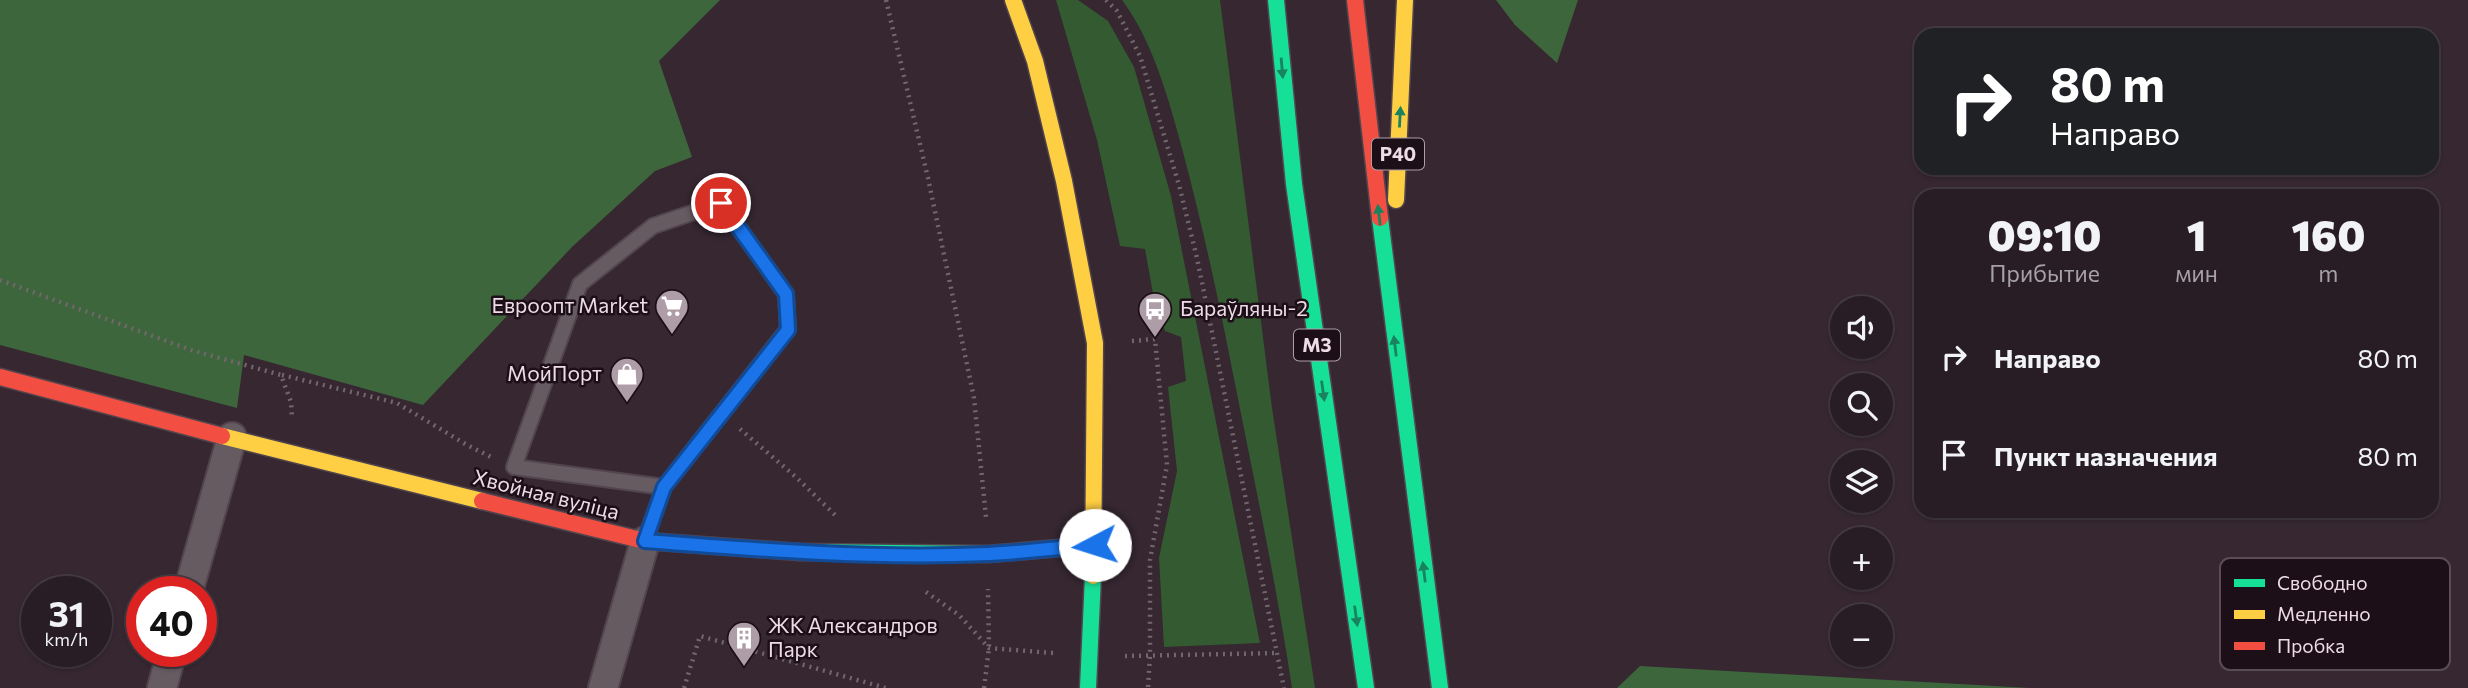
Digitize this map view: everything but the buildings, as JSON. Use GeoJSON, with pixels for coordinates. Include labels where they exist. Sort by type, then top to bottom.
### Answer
{"type":"FeatureCollection","features":[{"type":"Feature","properties":{"kind":"main road"},"geometry":{"type":"LineString","coordinates":[[1013,0],[1035,61],[1064,181],[1095,343],[1095,545],[1088,688]]}},
{"type":"Feature","properties":{"kind":"main road","name":"М3"},"geometry":{"type":"LineString","coordinates":[[1276,0],[1294,184],[1366,688]]}},
{"type":"Feature","properties":{"kind":"main road"},"geometry":{"type":"LineString","coordinates":[[1355,0],[1390,307],[1440,688]]}},
{"type":"Feature","properties":{"kind":"main road","name":"Р40"},"geometry":{"type":"LineString","coordinates":[[1390,307],[1405,0]]}},
{"type":"Feature","properties":{"kind":"main road","name":"Хвойная вуліца"},"geometry":{"type":"LineString","coordinates":[[0,377],[290,454],[645,541],[774,551],[870,554],[988,554],[1095,545]]}},
{"type":"Feature","properties":{"kind":"street"},"geometry":{"type":"LineString","coordinates":[[193,576],[232,437]]}},
{"type":"Feature","properties":{"kind":"street"},"geometry":{"type":"LineString","coordinates":[[603,688],[645,541]]}},
{"type":"Feature","properties":{"kind":"street"},"geometry":{"type":"LineString","coordinates":[[162,688],[168,667]]}},
{"type":"Feature","properties":{"kind":"lane"},"geometry":{"type":"LineString","coordinates":[[645,541],[664,487],[788,330],[786,294],[721,203],[653,226],[580,284],[514,467],[664,487]]}},
{"type":"Feature","properties":{"kind":"path"},"geometry":{"type":"LineString","coordinates":[[886,0],[928,178],[974,398],[985,496],[988,554],[989,648],[984,688]]}},
{"type":"Feature","properties":{"kind":"path"},"geometry":{"type":"LineString","coordinates":[[1106,0],[1118,11],[1140,56],[1179,185],[1197,258],[1284,688]]}},
{"type":"Feature","properties":{"kind":"path"},"geometry":{"type":"LineString","coordinates":[[0,280],[191,350],[281,375],[397,402],[467,445],[514,467]]}},
{"type":"Feature","properties":{"kind":"path"},"geometry":{"type":"LineString","coordinates":[[1147,688],[1150,655],[1150,560],[1167,466],[1154,339]]}},
{"type":"Feature","properties":{"kind":"path"},"geometry":{"type":"LineString","coordinates":[[281,375],[291,402],[293,430],[290,454]]}},
{"type":"Feature","properties":{"kind":"path"},"geometry":{"type":"LineString","coordinates":[[723,414],[797,478],[859,539],[870,554]]}},
{"type":"Feature","properties":{"kind":"path"},"geometry":{"type":"LineString","coordinates":[[923,590],[959,615],[989,648],[1091,656]]}},
{"type":"Feature","properties":{"kind":"path"},"geometry":{"type":"LineString","coordinates":[[684,688],[699,636],[886,688]]}},
{"type":"Feature","properties":{"kind":"path"},"geometry":{"type":"LineString","coordinates":[[1150,655],[1278,653]]}},
{"type":"Feature","properties":{"kind":"green space"},"geometry":{"type":"Polygon","coordinates":[[[0,0],[720,0],[659,61],[692,157],[655,171],[572,247],[423,405],[244,355],[237,408],[0,345],[0,0]]]}},
{"type":"Feature","properties":{"kind":"green space"},"geometry":{"type":"Polygon","coordinates":[[[1056,0],[1078,0],[1108,21],[1134,67],[1171,196],[1260,643],[1164,647],[1159,558],[1177,471],[1168,387],[1186,381],[1181,337],[1165,331],[1155,305],[1145,249],[1120,246],[1097,140],[1056,0]]]}},
{"type":"Feature","properties":{"kind":"green space"},"geometry":{"type":"Polygon","coordinates":[[[1122,0],[1220,0],[1272,408],[1315,688],[1292,688],[1264,528],[1197,206],[1159,73],[1143,35],[1122,0]]]}},
{"type":"Feature","properties":{"kind":"green space"},"geometry":{"type":"Polygon","coordinates":[[[1496,0],[1578,0],[1557,63],[1515,25],[1496,0]]]}},
{"type":"Feature","properties":{"kind":"green space"},"geometry":{"type":"Polygon","coordinates":[[[1640,666],[2030,688],[1617,688],[1640,666]]]}},
{"type":"Feature","properties":{"kind":"traffic: fast"},"geometry":{"type":"LineString","coordinates":[[1276,0],[1294,184],[1366,688]]}},
{"type":"Feature","properties":{"kind":"traffic: fast"},"geometry":{"type":"LineString","coordinates":[[1380,218],[1440,688]]}},
{"type":"Feature","properties":{"kind":"traffic: fast"},"geometry":{"type":"LineString","coordinates":[[800,552],[988,554],[1095,545]]}},
{"type":"Feature","properties":{"kind":"traffic: fast"},"geometry":{"type":"LineString","coordinates":[[1088,688],[1093,576]]}},
{"type":"Feature","properties":{"kind":"traffic: slow"},"geometry":{"type":"LineString","coordinates":[[1013,0],[1035,61],[1064,181],[1095,343],[1093,576]]}},
{"type":"Feature","properties":{"kind":"traffic: slow"},"geometry":{"type":"LineString","coordinates":[[1396,200],[1405,0]]}},
{"type":"Feature","properties":{"kind":"traffic: slow"},"geometry":{"type":"LineString","coordinates":[[222,436],[482,501]]}},
{"type":"Feature","properties":{"kind":"traffic: jam"},"geometry":{"type":"LineString","coordinates":[[1355,0],[1380,218]]}},
{"type":"Feature","properties":{"kind":"traffic: jam"},"geometry":{"type":"LineString","coordinates":[[0,377],[222,436]]}},
{"type":"Feature","properties":{"kind":"traffic: jam"},"geometry":{"type":"LineString","coordinates":[[482,501],[645,541],[800,552]]}},
{"type":"Feature","properties":{"kind":"place","name":"Евроопт Market"},"geometry":{"type":"Point","coordinates":[672,336]}},
{"type":"Feature","properties":{"kind":"place","name":"Бараўляны-2"},"geometry":{"type":"Point","coordinates":[1155,339]}},
{"type":"Feature","properties":{"kind":"place","name":"МойПорт"},"geometry":{"type":"Point","coordinates":[627,404]}},
{"type":"Feature","properties":{"kind":"place","name":"ЖК Александров Парк"},"geometry":{"type":"Point","coordinates":[744,668]}},
{"type":"Feature","properties":{"kind":"route"},"geometry":{"type":"LineString","coordinates":[[721,203],[786,294],[788,330],[664,487],[645,541],[774,551],[870,554],[988,554],[1095,545]]}}]}
